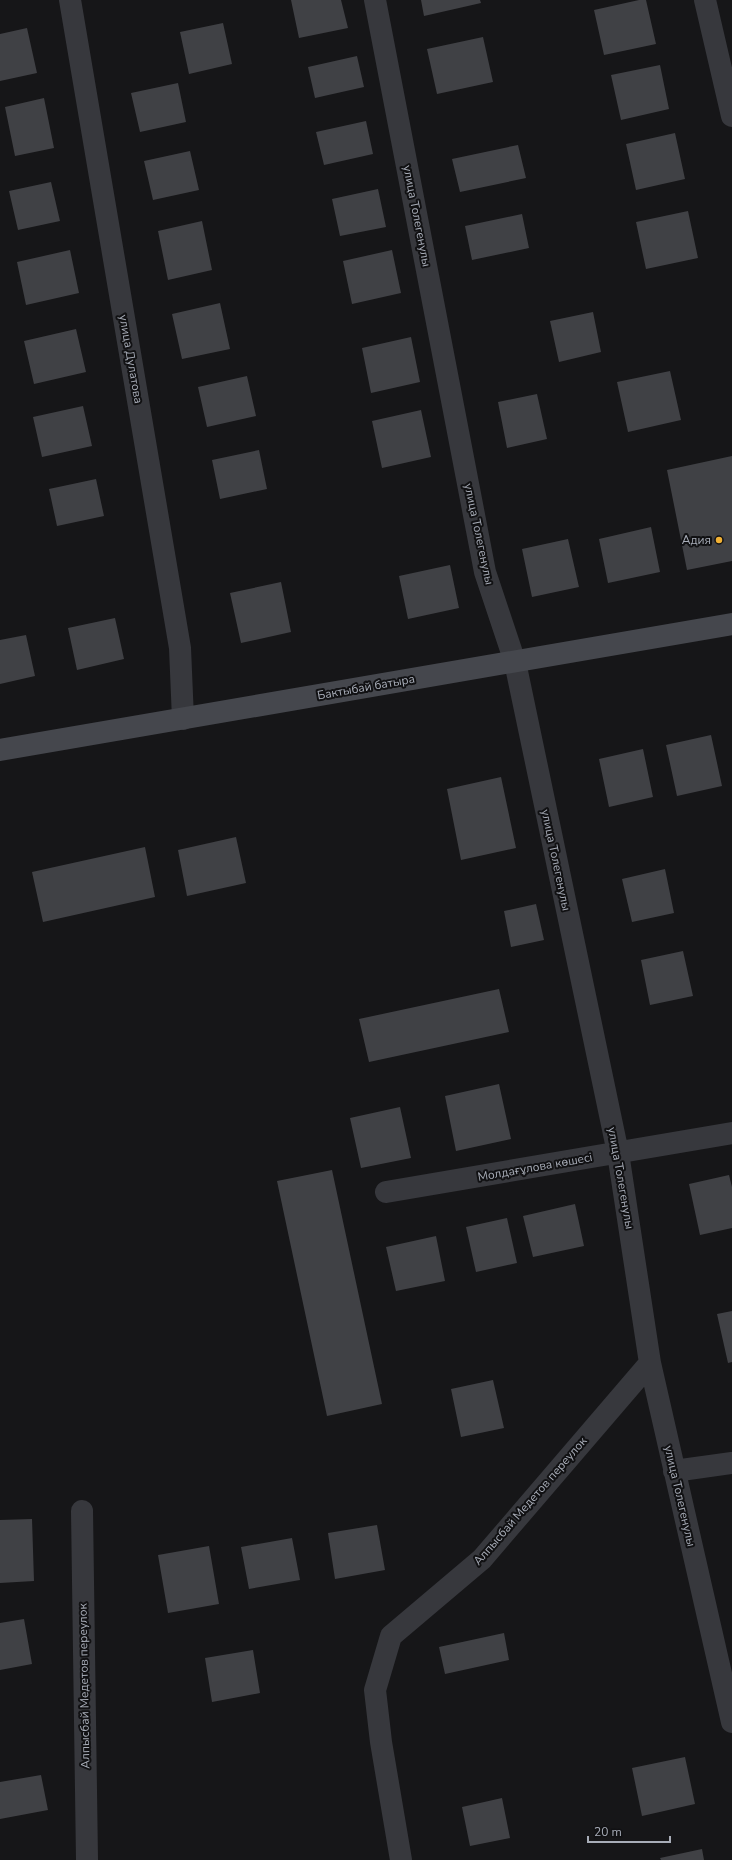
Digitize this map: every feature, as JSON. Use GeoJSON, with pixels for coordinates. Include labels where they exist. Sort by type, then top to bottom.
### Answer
{"type":"FeatureCollection","features":[{"type":"Feature","properties":{"kind":"street","name":"улица Дулатова"},"geometry":{"type":"LineString","coordinates":[[70,0],[180,648],[183,719]]}},
{"type":"Feature","properties":{"kind":"street","name":"улица Толегенулы"},"geometry":{"type":"LineString","coordinates":[[375,0],[485,572],[515,662],[618,1153],[650,1363],[732,1722]]}},
{"type":"Feature","properties":{"kind":"street"},"geometry":{"type":"LineString","coordinates":[[705,0],[732,116]]}},
{"type":"Feature","properties":{"kind":"street","name":"Бактыбай батыра"},"geometry":{"type":"LineString","coordinates":[[0,750],[732,624]]}},
{"type":"Feature","properties":{"kind":"street","name":"Молдағұлова көшесі"},"geometry":{"type":"LineString","coordinates":[[386,1192],[732,1133]]}},
{"type":"Feature","properties":{"kind":"street","name":"Алпысбай Медетов переулок"},"geometry":{"type":"LineString","coordinates":[[401,1860],[381,1742],[375,1690],[391,1636],[482,1559],[650,1363]]}},
{"type":"Feature","properties":{"kind":"street"},"geometry":{"type":"LineString","coordinates":[[674,1471],[732,1463]]}},
{"type":"Feature","properties":{"kind":"street","name":"Алпысбай Медетов переулок"},"geometry":{"type":"LineString","coordinates":[[82,1511],[87,1860]]}},
{"type":"Feature","properties":{"kind":"building"},"geometry":{"type":"Polygon","coordinates":[[[291,0],[341,0],[348,28],[299,38],[291,0]]]}},
{"type":"Feature","properties":{"kind":"building"},"geometry":{"type":"Polygon","coordinates":[[[421,0],[480,0],[481,3],[424,16],[421,0]]]}},
{"type":"Feature","properties":{"kind":"building"},"geometry":{"type":"Polygon","coordinates":[[[639,0],[646,0],[656,44],[604,55],[594,10],[639,0]]]}},
{"type":"Feature","properties":{"kind":"building"},"geometry":{"type":"Polygon","coordinates":[[[223,23],[232,64],[189,74],[180,32],[223,23]]]}},
{"type":"Feature","properties":{"kind":"building"},"geometry":{"type":"Polygon","coordinates":[[[27,28],[37,73],[0,81],[0,34],[27,28]]]}},
{"type":"Feature","properties":{"kind":"building"},"geometry":{"type":"Polygon","coordinates":[[[483,37],[493,82],[437,94],[427,49],[483,37]]]}},
{"type":"Feature","properties":{"kind":"building"},"geometry":{"type":"Polygon","coordinates":[[[357,56],[364,87],[315,98],[308,67],[357,56]]]}},
{"type":"Feature","properties":{"kind":"building"},"geometry":{"type":"Polygon","coordinates":[[[660,65],[669,109],[621,120],[611,75],[660,65]]]}},
{"type":"Feature","properties":{"kind":"building"},"geometry":{"type":"Polygon","coordinates":[[[178,83],[186,122],[140,132],[131,93],[178,83]]]}},
{"type":"Feature","properties":{"kind":"building"},"geometry":{"type":"Polygon","coordinates":[[[44,98],[54,148],[15,156],[5,107],[44,98]]]}},
{"type":"Feature","properties":{"kind":"building"},"geometry":{"type":"Polygon","coordinates":[[[366,121],[373,154],[324,165],[316,132],[366,121]]]}},
{"type":"Feature","properties":{"kind":"building"},"geometry":{"type":"Polygon","coordinates":[[[675,133],[685,179],[636,190],[626,144],[675,133]]]}},
{"type":"Feature","properties":{"kind":"building"},"geometry":{"type":"Polygon","coordinates":[[[518,145],[526,178],[460,192],[452,159],[518,145]]]}},
{"type":"Feature","properties":{"kind":"building"},"geometry":{"type":"Polygon","coordinates":[[[190,151],[199,190],[153,200],[144,161],[190,151]]]}},
{"type":"Feature","properties":{"kind":"building"},"geometry":{"type":"Polygon","coordinates":[[[51,182],[60,221],[18,230],[9,191],[51,182]]]}},
{"type":"Feature","properties":{"kind":"building"},"geometry":{"type":"Polygon","coordinates":[[[378,189],[386,227],[340,236],[332,199],[378,189]]]}},
{"type":"Feature","properties":{"kind":"building"},"geometry":{"type":"Polygon","coordinates":[[[688,211],[698,258],[646,269],[636,222],[688,211]]]}},
{"type":"Feature","properties":{"kind":"building"},"geometry":{"type":"Polygon","coordinates":[[[522,214],[529,248],[472,260],[465,226],[522,214]]]}},
{"type":"Feature","properties":{"kind":"building"},"geometry":{"type":"Polygon","coordinates":[[[202,221],[212,270],[168,280],[158,231],[202,221]]]}},
{"type":"Feature","properties":{"kind":"building"},"geometry":{"type":"Polygon","coordinates":[[[70,250],[79,293],[26,305],[17,262],[70,250]]]}},
{"type":"Feature","properties":{"kind":"building"},"geometry":{"type":"Polygon","coordinates":[[[392,250],[401,293],[352,304],[343,261],[392,250]]]}},
{"type":"Feature","properties":{"kind":"building"},"geometry":{"type":"Polygon","coordinates":[[[220,303],[230,349],[182,359],[172,314],[220,303]]]}},
{"type":"Feature","properties":{"kind":"building"},"geometry":{"type":"Polygon","coordinates":[[[593,312],[601,352],[559,362],[550,321],[593,312]]]}},
{"type":"Feature","properties":{"kind":"building"},"geometry":{"type":"Polygon","coordinates":[[[76,329],[86,372],[34,384],[24,341],[76,329]]]}},
{"type":"Feature","properties":{"kind":"building"},"geometry":{"type":"Polygon","coordinates":[[[411,337],[420,382],[371,393],[362,348],[411,337]]]}},
{"type":"Feature","properties":{"kind":"building"},"geometry":{"type":"Polygon","coordinates":[[[670,371],[681,420],[628,432],[617,382],[670,371]]]}},
{"type":"Feature","properties":{"kind":"building"},"geometry":{"type":"Polygon","coordinates":[[[247,376],[256,416],[207,427],[198,387],[247,376]]]}},
{"type":"Feature","properties":{"kind":"building"},"geometry":{"type":"Polygon","coordinates":[[[537,394],[547,439],[507,448],[498,402],[537,394]]]}},
{"type":"Feature","properties":{"kind":"building"},"geometry":{"type":"Polygon","coordinates":[[[83,406],[92,446],[42,457],[33,417],[83,406]]]}},
{"type":"Feature","properties":{"kind":"building"},"geometry":{"type":"Polygon","coordinates":[[[421,410],[431,457],[382,468],[372,421],[421,410]]]}},
{"type":"Feature","properties":{"kind":"building"},"geometry":{"type":"Polygon","coordinates":[[[259,450],[267,489],[220,499],[212,460],[259,450]]]}},
{"type":"Feature","properties":{"kind":"building"},"geometry":{"type":"Polygon","coordinates":[[[732,456],[732,561],[687,570],[667,470],[732,456]]]}},
{"type":"Feature","properties":{"kind":"building"},"geometry":{"type":"Polygon","coordinates":[[[96,479],[104,516],[57,526],[49,489],[96,479]]]}},
{"type":"Feature","properties":{"kind":"building"},"geometry":{"type":"Polygon","coordinates":[[[651,527],[660,572],[608,583],[599,539],[651,527]]]}},
{"type":"Feature","properties":{"kind":"building"},"geometry":{"type":"Polygon","coordinates":[[[568,539],[579,587],[532,597],[522,549],[568,539]]]}},
{"type":"Feature","properties":{"kind":"building"},"geometry":{"type":"Polygon","coordinates":[[[450,565],[459,608],[408,619],[399,576],[450,565]]]}},
{"type":"Feature","properties":{"kind":"building"},"geometry":{"type":"Polygon","coordinates":[[[281,582],[291,632],[241,643],[230,593],[281,582]]]}},
{"type":"Feature","properties":{"kind":"building"},"geometry":{"type":"Polygon","coordinates":[[[115,618],[124,659],[77,670],[68,628],[115,618]]]}},
{"type":"Feature","properties":{"kind":"building"},"geometry":{"type":"Polygon","coordinates":[[[26,635],[35,676],[0,684],[0,640],[26,635]]]}},
{"type":"Feature","properties":{"kind":"building"},"geometry":{"type":"Polygon","coordinates":[[[711,735],[722,786],[677,796],[666,745],[711,735]]]}},
{"type":"Feature","properties":{"kind":"building"},"geometry":{"type":"Polygon","coordinates":[[[643,749],[653,797],[609,807],[599,759],[643,749]]]}},
{"type":"Feature","properties":{"kind":"building"},"geometry":{"type":"Polygon","coordinates":[[[501,777],[516,848],[461,860],[447,789],[501,777]]]}},
{"type":"Feature","properties":{"kind":"building"},"geometry":{"type":"Polygon","coordinates":[[[236,837],[246,883],[187,896],[178,850],[236,837]]]}},
{"type":"Feature","properties":{"kind":"building"},"geometry":{"type":"Polygon","coordinates":[[[145,847],[155,897],[43,922],[32,872],[145,847]]]}},
{"type":"Feature","properties":{"kind":"building"},"geometry":{"type":"Polygon","coordinates":[[[665,869],[674,913],[632,922],[622,879],[665,869]]]}},
{"type":"Feature","properties":{"kind":"building"},"geometry":{"type":"Polygon","coordinates":[[[536,904],[544,940],[511,947],[504,911],[536,904]]]}},
{"type":"Feature","properties":{"kind":"building"},"geometry":{"type":"Polygon","coordinates":[[[683,951],[693,996],[650,1005],[641,960],[683,951]]]}},
{"type":"Feature","properties":{"kind":"building"},"geometry":{"type":"Polygon","coordinates":[[[499,989],[509,1032],[369,1062],[359,1019],[499,989]]]}},
{"type":"Feature","properties":{"kind":"building"},"geometry":{"type":"Polygon","coordinates":[[[499,1084],[511,1139],[456,1151],[445,1096],[499,1084]]]}},
{"type":"Feature","properties":{"kind":"building"},"geometry":{"type":"Polygon","coordinates":[[[400,1107],[411,1158],[361,1168],[350,1118],[400,1107]]]}},
{"type":"Feature","properties":{"kind":"building"},"geometry":{"type":"Polygon","coordinates":[[[332,1170],[382,1404],[327,1416],[277,1181],[332,1170]]]}},
{"type":"Feature","properties":{"kind":"building"},"geometry":{"type":"Polygon","coordinates":[[[729,1175],[732,1187],[732,1228],[700,1235],[689,1184],[729,1175]]]}},
{"type":"Feature","properties":{"kind":"building"},"geometry":{"type":"Polygon","coordinates":[[[575,1204],[584,1246],[533,1257],[523,1216],[575,1204]]]}},
{"type":"Feature","properties":{"kind":"building"},"geometry":{"type":"Polygon","coordinates":[[[507,1218],[517,1263],[476,1272],[466,1227],[507,1218]]]}},
{"type":"Feature","properties":{"kind":"building"},"geometry":{"type":"Polygon","coordinates":[[[436,1236],[445,1281],[396,1291],[386,1247],[436,1236]]]}},
{"type":"Feature","properties":{"kind":"building"},"geometry":{"type":"Polygon","coordinates":[[[732,1311],[732,1362],[728,1363],[717,1314],[732,1311]]]}},
{"type":"Feature","properties":{"kind":"building"},"geometry":{"type":"Polygon","coordinates":[[[493,1380],[504,1428],[461,1437],[451,1389],[493,1380]]]}},
{"type":"Feature","properties":{"kind":"building"},"geometry":{"type":"Polygon","coordinates":[[[32,1519],[34,1581],[0,1583],[0,1520],[32,1519]]]}},
{"type":"Feature","properties":{"kind":"building"},"geometry":{"type":"Polygon","coordinates":[[[377,1525],[385,1570],[335,1579],[328,1533],[377,1525]]]}},
{"type":"Feature","properties":{"kind":"building"},"geometry":{"type":"Polygon","coordinates":[[[292,1538],[300,1580],[249,1589],[241,1547],[292,1538]]]}},
{"type":"Feature","properties":{"kind":"building"},"geometry":{"type":"Polygon","coordinates":[[[209,1546],[219,1604],[168,1613],[158,1555],[209,1546]]]}},
{"type":"Feature","properties":{"kind":"building"},"geometry":{"type":"Polygon","coordinates":[[[24,1619],[32,1664],[0,1670],[0,1623],[24,1619]]]}},
{"type":"Feature","properties":{"kind":"building"},"geometry":{"type":"Polygon","coordinates":[[[504,1633],[509,1660],[445,1674],[439,1647],[504,1633]]]}},
{"type":"Feature","properties":{"kind":"building"},"geometry":{"type":"Polygon","coordinates":[[[253,1650],[260,1693],[212,1702],[205,1658],[253,1650]]]}},
{"type":"Feature","properties":{"kind":"building"},"geometry":{"type":"Polygon","coordinates":[[[685,1757],[695,1804],[642,1816],[632,1768],[685,1757]]]}},
{"type":"Feature","properties":{"kind":"building"},"geometry":{"type":"Polygon","coordinates":[[[41,1775],[48,1810],[0,1819],[0,1782],[41,1775]]]}},
{"type":"Feature","properties":{"kind":"building"},"geometry":{"type":"Polygon","coordinates":[[[502,1798],[510,1838],[470,1846],[462,1807],[502,1798]]]}},
{"type":"Feature","properties":{"kind":"building"},"geometry":{"type":"Polygon","coordinates":[[[702,1849],[704,1860],[661,1860],[660,1858],[702,1849]]]}},
{"type":"Feature","properties":{"kind":"place","name":"Адия"},"geometry":{"type":"Point","coordinates":[719,540]}}]}
